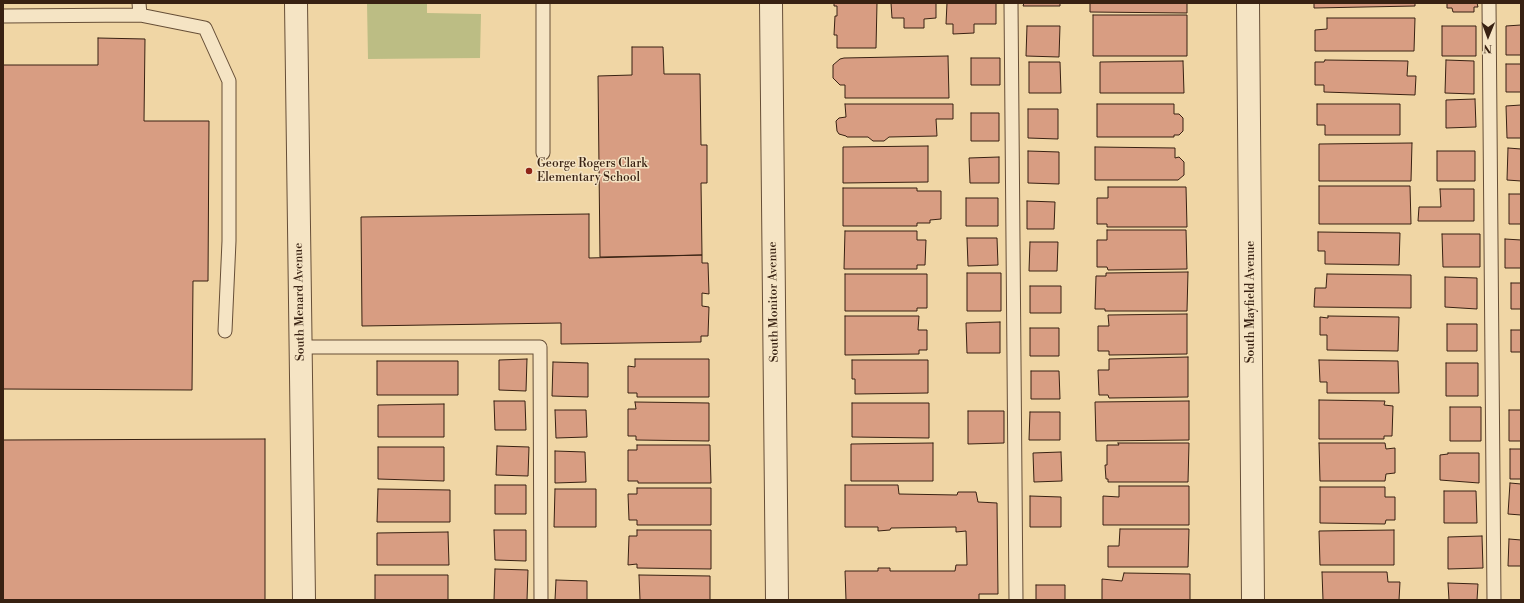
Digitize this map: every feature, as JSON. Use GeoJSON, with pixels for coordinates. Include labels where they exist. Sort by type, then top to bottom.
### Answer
{"type":"FeatureCollection","features":[{"type":"Feature","properties":{"kind":"street","name":"South Menard Avenue"},"geometry":{"type":"LineString","coordinates":[[296,3],[304,600]]}},
{"type":"Feature","properties":{"kind":"street","name":"South Monitor Avenue"},"geometry":{"type":"LineString","coordinates":[[771,3],[777,600]]}},
{"type":"Feature","properties":{"kind":"street","name":"South Mayfield Avenue"},"geometry":{"type":"LineString","coordinates":[[1248,3],[1253,600]]}},
{"type":"Feature","properties":{"kind":"lane"},"geometry":{"type":"LineString","coordinates":[[543,3],[543,153]]}},
{"type":"Feature","properties":{"kind":"lane"},"geometry":{"type":"LineString","coordinates":[[1010,3],[1016,600]]}},
{"type":"Feature","properties":{"kind":"lane"},"geometry":{"type":"LineString","coordinates":[[1489,3],[1494,600]]}},
{"type":"Feature","properties":{"kind":"lane"},"geometry":{"type":"LineString","coordinates":[[3,16],[140,9],[205,28],[229,81],[229,241],[225,331]]}},
{"type":"Feature","properties":{"kind":"lane"},"geometry":{"type":"LineString","coordinates":[[300,347],[540,347],[541,600]]}},
{"type":"Feature","properties":{"kind":"green space"},"geometry":{"type":"Polygon","coordinates":[[[367,3],[427,3],[427,13],[481,14],[480,58],[368,59],[367,3]]]}},
{"type":"Feature","properties":{"kind":"building"},"geometry":{"type":"Polygon","coordinates":[[[834,3],[877,3],[876,48],[837,48],[837,35],[834,35],[837,6],[834,6],[834,3]]]}},
{"type":"Feature","properties":{"kind":"building"},"geometry":{"type":"Polygon","coordinates":[[[891,3],[936,3],[936,18],[924,19],[924,28],[904,28],[904,18],[892,18],[891,3]]]}},
{"type":"Feature","properties":{"kind":"building"},"geometry":{"type":"Polygon","coordinates":[[[947,3],[996,3],[996,24],[974,24],[974,33],[953,34],[953,24],[946,24],[947,3]]]}},
{"type":"Feature","properties":{"kind":"building"},"geometry":{"type":"Polygon","coordinates":[[[1024,3],[1060,3],[1060,6],[1023,6],[1024,3]]]}},
{"type":"Feature","properties":{"kind":"building"},"geometry":{"type":"Polygon","coordinates":[[[1090,3],[1187,3],[1187,13],[1090,12],[1090,3]]]}},
{"type":"Feature","properties":{"kind":"building"},"geometry":{"type":"Polygon","coordinates":[[[1314,3],[1415,3],[1415,6],[1314,8],[1314,3]]]}},
{"type":"Feature","properties":{"kind":"building"},"geometry":{"type":"Polygon","coordinates":[[[1447,3],[1477,3],[1478,7],[1474,7],[1474,12],[1453,12],[1452,8],[1447,8],[1447,3]]]}},
{"type":"Feature","properties":{"kind":"building"},"geometry":{"type":"Polygon","coordinates":[[[1093,15],[1187,15],[1187,56],[1093,56],[1093,15]]]}},
{"type":"Feature","properties":{"kind":"building"},"geometry":{"type":"Polygon","coordinates":[[[1327,18],[1415,18],[1414,51],[1315,51],[1315,30],[1327,29],[1327,18]]]}},
{"type":"Feature","properties":{"kind":"building"},"geometry":{"type":"Polygon","coordinates":[[[1521,25],[1521,55],[1506,55],[1506,26],[1521,25]]]}},
{"type":"Feature","properties":{"kind":"building"},"geometry":{"type":"Polygon","coordinates":[[[1027,26],[1060,26],[1059,57],[1026,56],[1027,26]]]}},
{"type":"Feature","properties":{"kind":"building"},"geometry":{"type":"Polygon","coordinates":[[[1442,26],[1476,26],[1476,56],[1442,56],[1442,26]]]}},
{"type":"Feature","properties":{"kind":"building"},"geometry":{"type":"Polygon","coordinates":[[[98,38],[145,39],[144,121],[209,121],[208,281],[193,281],[192,390],[3,389],[3,65],[98,65],[98,38]]]}},
{"type":"Feature","properties":{"kind":"building"},"geometry":{"type":"Polygon","coordinates":[[[632,47],[663,47],[664,74],[700,74],[701,145],[707,145],[707,183],[701,183],[702,255],[600,257],[598,76],[632,75],[632,47]]]}},
{"type":"Feature","properties":{"kind":"building"},"geometry":{"type":"Polygon","coordinates":[[[948,56],[949,98],[845,98],[845,85],[840,85],[833,78],[833,65],[840,59],[844,58],[948,56]]]}},
{"type":"Feature","properties":{"kind":"building"},"geometry":{"type":"Polygon","coordinates":[[[971,58],[1000,58],[1000,85],[971,85],[971,58]]]}},
{"type":"Feature","properties":{"kind":"building"},"geometry":{"type":"Polygon","coordinates":[[[1325,60],[1408,61],[1407,76],[1416,76],[1415,95],[1324,92],[1324,85],[1315,85],[1315,62],[1324,62],[1325,60]]]}},
{"type":"Feature","properties":{"kind":"building"},"geometry":{"type":"Polygon","coordinates":[[[1446,60],[1474,61],[1474,94],[1445,93],[1446,60]]]}},
{"type":"Feature","properties":{"kind":"building"},"geometry":{"type":"Polygon","coordinates":[[[1183,61],[1184,93],[1100,93],[1100,62],[1183,61]]]}},
{"type":"Feature","properties":{"kind":"building"},"geometry":{"type":"Polygon","coordinates":[[[1029,62],[1060,62],[1061,93],[1029,93],[1029,62]]]}},
{"type":"Feature","properties":{"kind":"building"},"geometry":{"type":"Polygon","coordinates":[[[1506,64],[1521,64],[1521,92],[1506,92],[1506,64]]]}},
{"type":"Feature","properties":{"kind":"building"},"geometry":{"type":"Polygon","coordinates":[[[1475,99],[1476,127],[1446,128],[1446,100],[1475,99]]]}},
{"type":"Feature","properties":{"kind":"building"},"geometry":{"type":"Polygon","coordinates":[[[845,104],[953,104],[953,119],[936,119],[937,136],[889,137],[884,141],[873,141],[868,137],[847,137],[839,134],[837,131],[836,121],[839,118],[846,117],[845,104]]]}},
{"type":"Feature","properties":{"kind":"building"},"geometry":{"type":"Polygon","coordinates":[[[1097,104],[1174,104],[1174,114],[1179,114],[1183,118],[1183,131],[1179,135],[1174,135],[1174,137],[1097,137],[1097,104]]]}},
{"type":"Feature","properties":{"kind":"building"},"geometry":{"type":"Polygon","coordinates":[[[1317,104],[1400,104],[1400,135],[1325,135],[1325,125],[1317,125],[1317,104]]]}},
{"type":"Feature","properties":{"kind":"building"},"geometry":{"type":"Polygon","coordinates":[[[1521,105],[1521,138],[1507,138],[1506,106],[1521,105]]]}},
{"type":"Feature","properties":{"kind":"building"},"geometry":{"type":"Polygon","coordinates":[[[1028,109],[1058,109],[1058,139],[1028,138],[1028,109]]]}},
{"type":"Feature","properties":{"kind":"building"},"geometry":{"type":"Polygon","coordinates":[[[971,113],[999,113],[999,141],[971,141],[971,113]]]}},
{"type":"Feature","properties":{"kind":"building"},"geometry":{"type":"Polygon","coordinates":[[[1412,143],[1411,181],[1319,181],[1319,144],[1412,143]]]}},
{"type":"Feature","properties":{"kind":"building"},"geometry":{"type":"Polygon","coordinates":[[[928,146],[928,182],[843,183],[843,147],[928,146]]]}},
{"type":"Feature","properties":{"kind":"building"},"geometry":{"type":"Polygon","coordinates":[[[1095,147],[1175,148],[1175,158],[1179,157],[1184,162],[1184,175],[1178,180],[1095,180],[1095,147]]]}},
{"type":"Feature","properties":{"kind":"building"},"geometry":{"type":"Polygon","coordinates":[[[1508,148],[1521,149],[1521,181],[1507,180],[1508,148]]]}},
{"type":"Feature","properties":{"kind":"building"},"geometry":{"type":"Polygon","coordinates":[[[1028,151],[1059,152],[1059,184],[1028,183],[1028,151]]]}},
{"type":"Feature","properties":{"kind":"building"},"geometry":{"type":"Polygon","coordinates":[[[1437,151],[1475,151],[1475,181],[1437,181],[1437,151]]]}},
{"type":"Feature","properties":{"kind":"building"},"geometry":{"type":"Polygon","coordinates":[[[999,157],[999,183],[970,183],[969,158],[999,157]]]}},
{"type":"Feature","properties":{"kind":"building"},"geometry":{"type":"Polygon","coordinates":[[[1319,186],[1410,186],[1411,224],[1319,224],[1319,186]]]}},
{"type":"Feature","properties":{"kind":"building"},"geometry":{"type":"Polygon","coordinates":[[[1108,187],[1186,187],[1187,227],[1107,227],[1107,224],[1097,224],[1097,198],[1108,198],[1108,187]]]}},
{"type":"Feature","properties":{"kind":"building"},"geometry":{"type":"Polygon","coordinates":[[[843,188],[917,188],[917,191],[941,191],[941,219],[930,220],[930,223],[917,223],[917,226],[843,226],[843,188]]]}},
{"type":"Feature","properties":{"kind":"building"},"geometry":{"type":"Polygon","coordinates":[[[1440,189],[1474,189],[1474,221],[1418,221],[1419,207],[1441,207],[1440,189]]]}},
{"type":"Feature","properties":{"kind":"building"},"geometry":{"type":"Polygon","coordinates":[[[1509,194],[1521,194],[1521,224],[1509,224],[1509,194]]]}},
{"type":"Feature","properties":{"kind":"building"},"geometry":{"type":"Polygon","coordinates":[[[966,198],[998,198],[998,226],[966,226],[966,198]]]}},
{"type":"Feature","properties":{"kind":"building"},"geometry":{"type":"Polygon","coordinates":[[[1027,201],[1055,202],[1054,229],[1027,229],[1027,201]]]}},
{"type":"Feature","properties":{"kind":"building"},"geometry":{"type":"Polygon","coordinates":[[[589,214],[589,258],[702,255],[702,263],[708,263],[709,294],[702,293],[702,306],[709,307],[708,336],[701,336],[701,342],[561,344],[561,323],[362,326],[361,217],[589,214]]]}},
{"type":"Feature","properties":{"kind":"building"},"geometry":{"type":"Polygon","coordinates":[[[1107,230],[1186,230],[1187,269],[1108,270],[1107,267],[1097,267],[1097,240],[1107,240],[1107,230]]]}},
{"type":"Feature","properties":{"kind":"building"},"geometry":{"type":"Polygon","coordinates":[[[845,231],[917,231],[917,240],[926,240],[925,265],[917,265],[917,269],[844,269],[845,231]]]}},
{"type":"Feature","properties":{"kind":"building"},"geometry":{"type":"Polygon","coordinates":[[[1318,232],[1400,233],[1399,265],[1325,264],[1325,251],[1318,251],[1318,232]]]}},
{"type":"Feature","properties":{"kind":"building"},"geometry":{"type":"Polygon","coordinates":[[[1442,234],[1480,234],[1480,267],[1443,267],[1442,234]]]}},
{"type":"Feature","properties":{"kind":"building"},"geometry":{"type":"Polygon","coordinates":[[[967,238],[997,238],[998,265],[968,266],[967,238]]]}},
{"type":"Feature","properties":{"kind":"building"},"geometry":{"type":"Polygon","coordinates":[[[1505,239],[1521,240],[1521,268],[1505,268],[1505,239]]]}},
{"type":"Feature","properties":{"kind":"building"},"geometry":{"type":"Polygon","coordinates":[[[1030,242],[1058,242],[1057,271],[1029,271],[1030,242]]]}},
{"type":"Feature","properties":{"kind":"building"},"geometry":{"type":"Polygon","coordinates":[[[1188,272],[1187,311],[1105,311],[1105,309],[1095,309],[1096,276],[1106,276],[1106,273],[1188,272]]]}},
{"type":"Feature","properties":{"kind":"building"},"geometry":{"type":"Polygon","coordinates":[[[967,273],[1001,273],[1001,311],[967,311],[967,273]]]}},
{"type":"Feature","properties":{"kind":"building"},"geometry":{"type":"Polygon","coordinates":[[[845,274],[927,274],[927,308],[917,308],[917,311],[845,311],[845,274]]]}},
{"type":"Feature","properties":{"kind":"building"},"geometry":{"type":"Polygon","coordinates":[[[1327,274],[1411,275],[1411,308],[1314,307],[1315,288],[1326,288],[1327,274]]]}},
{"type":"Feature","properties":{"kind":"building"},"geometry":{"type":"Polygon","coordinates":[[[1445,277],[1477,278],[1477,309],[1445,307],[1445,277]]]}},
{"type":"Feature","properties":{"kind":"building"},"geometry":{"type":"Polygon","coordinates":[[[1511,283],[1521,283],[1521,309],[1511,309],[1511,283]]]}},
{"type":"Feature","properties":{"kind":"building"},"geometry":{"type":"Polygon","coordinates":[[[1030,286],[1061,286],[1061,313],[1030,313],[1030,286]]]}},
{"type":"Feature","properties":{"kind":"building"},"geometry":{"type":"Polygon","coordinates":[[[1187,314],[1187,354],[1109,355],[1109,351],[1098,351],[1098,326],[1109,326],[1108,315],[1187,314]]]}},
{"type":"Feature","properties":{"kind":"building"},"geometry":{"type":"Polygon","coordinates":[[[845,316],[919,316],[918,330],[927,330],[927,350],[919,350],[919,354],[845,355],[845,316]]]}},
{"type":"Feature","properties":{"kind":"building"},"geometry":{"type":"Polygon","coordinates":[[[1328,316],[1399,317],[1398,351],[1327,350],[1327,335],[1320,335],[1320,317],[1328,318],[1328,316]]]}},
{"type":"Feature","properties":{"kind":"building"},"geometry":{"type":"Polygon","coordinates":[[[1000,322],[1000,353],[967,353],[966,323],[1000,322]]]}},
{"type":"Feature","properties":{"kind":"building"},"geometry":{"type":"Polygon","coordinates":[[[1447,324],[1477,324],[1477,351],[1447,351],[1447,324]]]}},
{"type":"Feature","properties":{"kind":"building"},"geometry":{"type":"Polygon","coordinates":[[[1030,328],[1059,328],[1059,356],[1030,356],[1030,328]]]}},
{"type":"Feature","properties":{"kind":"building"},"geometry":{"type":"Polygon","coordinates":[[[1511,330],[1521,330],[1521,352],[1511,352],[1511,330]]]}},
{"type":"Feature","properties":{"kind":"building"},"geometry":{"type":"Polygon","coordinates":[[[1188,357],[1188,397],[1109,398],[1108,395],[1099,395],[1098,370],[1109,370],[1109,359],[1188,357]]]}},
{"type":"Feature","properties":{"kind":"building"},"geometry":{"type":"Polygon","coordinates":[[[527,359],[526,391],[499,390],[499,360],[527,359]]]}},
{"type":"Feature","properties":{"kind":"building"},"geometry":{"type":"Polygon","coordinates":[[[635,359],[709,359],[709,397],[637,397],[637,393],[628,393],[628,366],[635,367],[635,359]]]}},
{"type":"Feature","properties":{"kind":"building"},"geometry":{"type":"Polygon","coordinates":[[[852,360],[928,360],[928,393],[855,394],[855,379],[852,379],[852,360]]]}},
{"type":"Feature","properties":{"kind":"building"},"geometry":{"type":"Polygon","coordinates":[[[1319,360],[1398,361],[1399,393],[1327,393],[1327,382],[1320,382],[1319,360]]]}},
{"type":"Feature","properties":{"kind":"building"},"geometry":{"type":"Polygon","coordinates":[[[377,361],[458,361],[458,395],[377,395],[377,361]]]}},
{"type":"Feature","properties":{"kind":"building"},"geometry":{"type":"Polygon","coordinates":[[[553,362],[588,363],[588,397],[552,396],[553,362]]]}},
{"type":"Feature","properties":{"kind":"building"},"geometry":{"type":"Polygon","coordinates":[[[1446,363],[1478,363],[1478,396],[1446,396],[1446,363]]]}},
{"type":"Feature","properties":{"kind":"building"},"geometry":{"type":"Polygon","coordinates":[[[1031,371],[1059,371],[1060,399],[1031,399],[1031,371]]]}},
{"type":"Feature","properties":{"kind":"building"},"geometry":{"type":"Polygon","coordinates":[[[1319,400],[1385,401],[1384,405],[1393,406],[1392,436],[1384,436],[1384,439],[1319,439],[1319,400]]]}},
{"type":"Feature","properties":{"kind":"building"},"geometry":{"type":"Polygon","coordinates":[[[494,401],[525,401],[526,430],[495,430],[494,401]]]}},
{"type":"Feature","properties":{"kind":"building"},"geometry":{"type":"Polygon","coordinates":[[[1189,401],[1189,440],[1096,441],[1095,402],[1189,401]]]}},
{"type":"Feature","properties":{"kind":"building"},"geometry":{"type":"Polygon","coordinates":[[[635,402],[709,403],[709,441],[636,440],[636,436],[628,436],[628,409],[636,409],[635,402]]]}},
{"type":"Feature","properties":{"kind":"building"},"geometry":{"type":"Polygon","coordinates":[[[852,403],[929,403],[929,438],[852,437],[852,403]]]}},
{"type":"Feature","properties":{"kind":"building"},"geometry":{"type":"Polygon","coordinates":[[[444,404],[444,437],[378,437],[378,405],[444,404]]]}},
{"type":"Feature","properties":{"kind":"building"},"geometry":{"type":"Polygon","coordinates":[[[1450,407],[1481,407],[1481,441],[1450,441],[1450,407]]]}},
{"type":"Feature","properties":{"kind":"building"},"geometry":{"type":"Polygon","coordinates":[[[555,410],[586,410],[587,437],[556,438],[555,410]]]}},
{"type":"Feature","properties":{"kind":"building"},"geometry":{"type":"Polygon","coordinates":[[[1509,410],[1521,410],[1521,441],[1509,441],[1509,410]]]}},
{"type":"Feature","properties":{"kind":"building"},"geometry":{"type":"Polygon","coordinates":[[[968,411],[1004,411],[1004,443],[968,444],[968,411]]]}},
{"type":"Feature","properties":{"kind":"building"},"geometry":{"type":"Polygon","coordinates":[[[1030,412],[1060,412],[1060,440],[1029,440],[1030,412]]]}},
{"type":"Feature","properties":{"kind":"building"},"geometry":{"type":"Polygon","coordinates":[[[265,439],[265,600],[3,600],[3,440],[265,439]]]}},
{"type":"Feature","properties":{"kind":"building"},"geometry":{"type":"Polygon","coordinates":[[[933,443],[933,481],[851,481],[851,444],[933,443]]]}},
{"type":"Feature","properties":{"kind":"building"},"geometry":{"type":"Polygon","coordinates":[[[1118,443],[1189,443],[1188,482],[1108,482],[1108,479],[1106,479],[1105,465],[1107,465],[1107,445],[1119,445],[1118,443]]]}},
{"type":"Feature","properties":{"kind":"building"},"geometry":{"type":"Polygon","coordinates":[[[1319,443],[1385,443],[1386,449],[1395,448],[1395,473],[1386,474],[1385,481],[1320,481],[1319,443]]]}},
{"type":"Feature","properties":{"kind":"building"},"geometry":{"type":"Polygon","coordinates":[[[637,445],[710,445],[711,483],[638,483],[638,481],[628,481],[628,450],[637,450],[637,445]]]}},
{"type":"Feature","properties":{"kind":"building"},"geometry":{"type":"Polygon","coordinates":[[[497,446],[529,447],[528,476],[496,475],[497,446]]]}},
{"type":"Feature","properties":{"kind":"building"},"geometry":{"type":"Polygon","coordinates":[[[378,447],[444,447],[444,481],[378,479],[378,447]]]}},
{"type":"Feature","properties":{"kind":"building"},"geometry":{"type":"Polygon","coordinates":[[[1510,449],[1521,449],[1521,479],[1510,479],[1510,449]]]}},
{"type":"Feature","properties":{"kind":"building"},"geometry":{"type":"Polygon","coordinates":[[[555,451],[585,452],[586,482],[555,483],[555,451]]]}},
{"type":"Feature","properties":{"kind":"building"},"geometry":{"type":"Polygon","coordinates":[[[1061,452],[1062,481],[1034,482],[1033,453],[1061,452]]]}},
{"type":"Feature","properties":{"kind":"building"},"geometry":{"type":"Polygon","coordinates":[[[1448,453],[1479,453],[1479,483],[1440,480],[1440,455],[1448,453]]]}},
{"type":"Feature","properties":{"kind":"building"},"geometry":{"type":"Polygon","coordinates":[[[1510,483],[1521,484],[1521,515],[1508,514],[1510,483]]]}},
{"type":"Feature","properties":{"kind":"building"},"geometry":{"type":"Polygon","coordinates":[[[495,485],[526,485],[526,514],[495,514],[495,485]]]}},
{"type":"Feature","properties":{"kind":"building"},"geometry":{"type":"Polygon","coordinates":[[[845,485],[898,485],[899,494],[957,495],[958,492],[976,492],[978,502],[997,503],[998,594],[979,594],[979,600],[846,600],[845,571],[878,571],[878,568],[890,568],[890,571],[955,571],[956,565],[967,565],[966,531],[956,532],[956,527],[891,528],[890,530],[878,531],[878,527],[845,527],[845,485]]]}},
{"type":"Feature","properties":{"kind":"building"},"geometry":{"type":"Polygon","coordinates":[[[1119,486],[1189,486],[1189,525],[1103,525],[1103,496],[1119,497],[1119,486]]]}},
{"type":"Feature","properties":{"kind":"building"},"geometry":{"type":"Polygon","coordinates":[[[1320,487],[1385,487],[1385,497],[1395,497],[1395,520],[1386,520],[1385,524],[1320,523],[1320,487]]]}},
{"type":"Feature","properties":{"kind":"building"},"geometry":{"type":"Polygon","coordinates":[[[637,488],[711,488],[711,525],[637,525],[637,520],[629,520],[628,494],[637,494],[637,488]]]}},
{"type":"Feature","properties":{"kind":"building"},"geometry":{"type":"Polygon","coordinates":[[[378,489],[450,490],[450,522],[377,522],[378,489]]]}},
{"type":"Feature","properties":{"kind":"building"},"geometry":{"type":"Polygon","coordinates":[[[555,489],[596,489],[596,527],[554,527],[555,489]]]}},
{"type":"Feature","properties":{"kind":"building"},"geometry":{"type":"Polygon","coordinates":[[[1444,491],[1476,491],[1477,523],[1444,523],[1444,491]]]}},
{"type":"Feature","properties":{"kind":"building"},"geometry":{"type":"Polygon","coordinates":[[[1030,496],[1061,497],[1061,527],[1030,527],[1030,496]]]}},
{"type":"Feature","properties":{"kind":"building"},"geometry":{"type":"Polygon","coordinates":[[[1120,529],[1189,529],[1188,567],[1108,567],[1108,546],[1119,546],[1120,529]]]}},
{"type":"Feature","properties":{"kind":"building"},"geometry":{"type":"Polygon","coordinates":[[[494,530],[526,530],[526,561],[495,560],[494,530]]]}},
{"type":"Feature","properties":{"kind":"building"},"geometry":{"type":"Polygon","coordinates":[[[637,530],[711,530],[711,569],[637,568],[637,564],[628,565],[629,536],[637,536],[637,530]]]}},
{"type":"Feature","properties":{"kind":"building"},"geometry":{"type":"Polygon","coordinates":[[[1394,530],[1394,565],[1320,565],[1319,531],[1394,530]]]}},
{"type":"Feature","properties":{"kind":"building"},"geometry":{"type":"Polygon","coordinates":[[[448,532],[449,565],[377,565],[377,533],[448,532]]]}},
{"type":"Feature","properties":{"kind":"building"},"geometry":{"type":"Polygon","coordinates":[[[1482,536],[1483,568],[1448,569],[1448,537],[1482,536]]]}},
{"type":"Feature","properties":{"kind":"building"},"geometry":{"type":"Polygon","coordinates":[[[1509,539],[1521,540],[1521,566],[1508,566],[1509,539]]]}},
{"type":"Feature","properties":{"kind":"building"},"geometry":{"type":"Polygon","coordinates":[[[495,569],[528,570],[527,600],[494,600],[495,569]]]}},
{"type":"Feature","properties":{"kind":"building"},"geometry":{"type":"Polygon","coordinates":[[[1322,572],[1387,572],[1388,582],[1400,582],[1399,600],[1323,600],[1322,572]]]}},
{"type":"Feature","properties":{"kind":"building"},"geometry":{"type":"Polygon","coordinates":[[[1124,573],[1190,574],[1190,600],[1102,600],[1102,579],[1122,581],[1124,573]]]}},
{"type":"Feature","properties":{"kind":"building"},"geometry":{"type":"Polygon","coordinates":[[[375,575],[448,575],[448,600],[375,600],[375,575]]]}},
{"type":"Feature","properties":{"kind":"building"},"geometry":{"type":"Polygon","coordinates":[[[639,575],[710,576],[710,600],[640,600],[639,575]]]}},
{"type":"Feature","properties":{"kind":"building"},"geometry":{"type":"Polygon","coordinates":[[[556,580],[587,581],[587,600],[555,600],[556,580]]]}},
{"type":"Feature","properties":{"kind":"building"},"geometry":{"type":"Polygon","coordinates":[[[1448,583],[1478,584],[1477,600],[1449,600],[1448,583]]]}},
{"type":"Feature","properties":{"kind":"building"},"geometry":{"type":"Polygon","coordinates":[[[1036,585],[1065,585],[1065,600],[1036,600],[1036,585]]]}},
{"type":"Feature","properties":{"kind":"place","name":"George Rogers Clark Elementary School"},"geometry":{"type":"Point","coordinates":[529,171]}}]}
